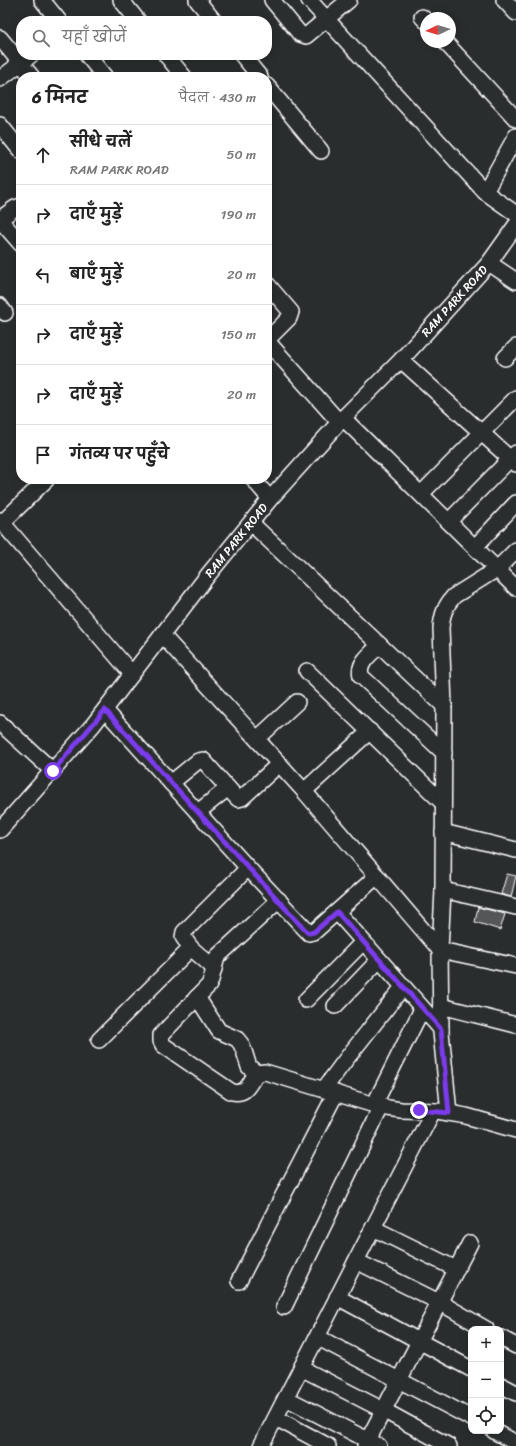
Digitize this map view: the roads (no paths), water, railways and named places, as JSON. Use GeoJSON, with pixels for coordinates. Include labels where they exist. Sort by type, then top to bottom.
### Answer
{"type":"FeatureCollection","features":[{"type":"Feature","properties":{"kind":"street"},"geometry":{"type":"LineString","coordinates":[[42,0],[56,16]]}},
{"type":"Feature","properties":{"kind":"street"},"geometry":{"type":"LineString","coordinates":[[121,0],[134,16]]}},
{"type":"Feature","properties":{"kind":"street"},"geometry":{"type":"LineString","coordinates":[[197,0],[210,16]]}},
{"type":"Feature","properties":{"kind":"street"},"geometry":{"type":"LineString","coordinates":[[272,0],[303,36],[308,35],[349,0]]}},
{"type":"Feature","properties":{"kind":"street"},"geometry":{"type":"LineString","coordinates":[[309,0],[485,192],[516,223]]}},
{"type":"Feature","properties":{"kind":"street"},"geometry":{"type":"LineString","coordinates":[[504,0],[516,13]]}},
{"type":"Feature","properties":{"kind":"street"},"geometry":{"type":"LineString","coordinates":[[0,38],[16,51]]}},
{"type":"Feature","properties":{"kind":"street"},"geometry":{"type":"LineString","coordinates":[[451,48],[516,119]]}},
{"type":"Feature","properties":{"kind":"street"},"geometry":{"type":"LineString","coordinates":[[0,79],[25,60]]}},
{"type":"Feature","properties":{"kind":"street"},"geometry":{"type":"LineString","coordinates":[[26,60],[30,72]]}},
{"type":"Feature","properties":{"kind":"street"},"geometry":{"type":"LineString","coordinates":[[91,60],[101,72]]}},
{"type":"Feature","properties":{"kind":"street"},"geometry":{"type":"LineString","coordinates":[[170,60],[180,72]]}},
{"type":"Feature","properties":{"kind":"street"},"geometry":{"type":"LineString","coordinates":[[246,60],[255,72]]}},
{"type":"Feature","properties":{"kind":"street"},"geometry":{"type":"LineString","coordinates":[[272,93],[321,151]]}},
{"type":"Feature","properties":{"kind":"street"},"geometry":{"type":"LineString","coordinates":[[0,125],[16,145]]}},
{"type":"Feature","properties":{"kind":"street"},"geometry":{"type":"LineString","coordinates":[[485,192],[516,136]]}},
{"type":"Feature","properties":{"kind":"street"},"geometry":{"type":"LineString","coordinates":[[16,208],[0,219],[16,238]]}},
{"type":"Feature","properties":{"kind":"street","name":"RAM PARK ROAD"},"geometry":{"type":"LineString","coordinates":[[0,830],[105,710],[208,575],[270,499],[341,420],[401,360],[489,263],[516,223]]}},
{"type":"Feature","properties":{"kind":"street"},"geometry":{"type":"LineString","coordinates":[[489,263],[516,281]]}},
{"type":"Feature","properties":{"kind":"street"},"geometry":{"type":"LineString","coordinates":[[272,290],[291,312],[289,318],[272,335]]}},
{"type":"Feature","properties":{"kind":"street"},"geometry":{"type":"LineString","coordinates":[[272,345],[341,420],[421,494],[516,588]]}},
{"type":"Feature","properties":{"kind":"street"},"geometry":{"type":"LineString","coordinates":[[505,358],[516,347]]}},
{"type":"Feature","properties":{"kind":"street"},"geometry":{"type":"LineString","coordinates":[[401,360],[482,433],[514,459],[449,521]]}},
{"type":"Feature","properties":{"kind":"street"},"geometry":{"type":"LineString","coordinates":[[421,494],[516,398]]}},
{"type":"Feature","properties":{"kind":"street"},"geometry":{"type":"LineString","coordinates":[[42,484],[1,522],[132,674]]}},
{"type":"Feature","properties":{"kind":"street"},"geometry":{"type":"LineString","coordinates":[[257,484],[270,499]]}},
{"type":"Feature","properties":{"kind":"street"},"geometry":{"type":"LineString","coordinates":[[475,547],[516,503]]}},
{"type":"Feature","properties":{"kind":"street"},"geometry":{"type":"LineString","coordinates":[[251,523],[444,706]]}},
{"type":"Feature","properties":{"kind":"street"},"geometry":{"type":"LineString","coordinates":[[449,1113],[441,1029],[440,950],[443,890],[444,706],[441,628],[444,609],[454,596],[497,569],[516,550]]}},
{"type":"Feature","properties":{"kind":"street"},"geometry":{"type":"LineString","coordinates":[[162,635],[304,791],[440,950],[516,966]]}},
{"type":"Feature","properties":{"kind":"street"},"geometry":{"type":"LineString","coordinates":[[380,645],[362,664],[360,668],[361,676],[444,753]]}},
{"type":"Feature","properties":{"kind":"street"},"geometry":{"type":"LineString","coordinates":[[307,671],[444,803]]}},
{"type":"Feature","properties":{"kind":"street"},"geometry":{"type":"LineString","coordinates":[[257,739],[297,702]]}},
{"type":"Feature","properties":{"kind":"street"},"geometry":{"type":"LineString","coordinates":[[105,710],[309,933],[314,932],[377,876]]}},
{"type":"Feature","properties":{"kind":"street"},"geometry":{"type":"LineString","coordinates":[[0,723],[53,771]]}},
{"type":"Feature","properties":{"kind":"street"},"geometry":{"type":"LineString","coordinates":[[304,791],[370,731]]}},
{"type":"Feature","properties":{"kind":"street"},"geometry":{"type":"LineString","coordinates":[[171,782],[201,759],[205,761],[238,799],[242,798],[279,764]]}},
{"type":"Feature","properties":{"kind":"street"},"geometry":{"type":"LineString","coordinates":[[198,812],[228,788]]}},
{"type":"Feature","properties":{"kind":"street"},"geometry":{"type":"LineString","coordinates":[[443,832],[516,850]]}},
{"type":"Feature","properties":{"kind":"street"},"geometry":{"type":"LineString","coordinates":[[214,968],[191,948],[182,937],[184,932],[248,868]]}},
{"type":"Feature","properties":{"kind":"street"},"geometry":{"type":"LineString","coordinates":[[443,890],[516,907]]}},
{"type":"Feature","properties":{"kind":"street"},"geometry":{"type":"LineString","coordinates":[[257,1073],[246,1089],[238,1093],[232,1092],[163,1045],[161,1042],[161,1035],[209,985],[212,980],[217,957],[279,900]]}},
{"type":"Feature","properties":{"kind":"street"},"geometry":{"type":"LineString","coordinates":[[337,912],[441,1029]]}},
{"type":"Feature","properties":{"kind":"street"},"geometry":{"type":"LineString","coordinates":[[306,1000],[363,942]]}},
{"type":"Feature","properties":{"kind":"street"},"geometry":{"type":"LineString","coordinates":[[99,1040],[191,948]]}},
{"type":"Feature","properties":{"kind":"street"},"geometry":{"type":"LineString","coordinates":[[336,1006],[379,960]]}},
{"type":"Feature","properties":{"kind":"street"},"geometry":{"type":"LineString","coordinates":[[240,1281],[347,1058],[403,987]]}},
{"type":"Feature","properties":{"kind":"street"},"geometry":{"type":"LineString","coordinates":[[197,997],[218,1032],[236,1039],[241,1044],[249,1067],[257,1073],[265,1072],[378,1106],[401,1110],[449,1113],[466,1116],[516,1130]]}},
{"type":"Feature","properties":{"kind":"street"},"geometry":{"type":"LineString","coordinates":[[441,1006],[516,1025]]}},
{"type":"Feature","properties":{"kind":"street"},"geometry":{"type":"LineString","coordinates":[[284,1307],[422,1009]]}},
{"type":"Feature","properties":{"kind":"street"},"geometry":{"type":"LineString","coordinates":[[264,1445],[317,1336],[433,1111]]}},
{"type":"Feature","properties":{"kind":"street"},"geometry":{"type":"LineString","coordinates":[[373,1228],[456,1269]]}},
{"type":"Feature","properties":{"kind":"street"},"geometry":{"type":"LineString","coordinates":[[286,1398],[371,1444],[383,1410],[470,1243]]}},
{"type":"Feature","properties":{"kind":"street"},"geometry":{"type":"LineString","coordinates":[[356,1261],[439,1302],[481,1326]]}},
{"type":"Feature","properties":{"kind":"street"},"geometry":{"type":"LineString","coordinates":[[337,1297],[468,1367]]}},
{"type":"Feature","properties":{"kind":"street"},"geometry":{"type":"LineString","coordinates":[[317,1336],[468,1416]]}},
{"type":"Feature","properties":{"kind":"street"},"geometry":{"type":"LineString","coordinates":[[504,1340],[516,1346]]}},
{"type":"Feature","properties":{"kind":"street"},"geometry":{"type":"LineString","coordinates":[[301,1368],[449,1446]]}},
{"type":"Feature","properties":{"kind":"street"},"geometry":{"type":"LineString","coordinates":[[504,1387],[516,1393]]}},
{"type":"Feature","properties":{"kind":"street"},"geometry":{"type":"LineString","coordinates":[[276,1418],[328,1446]]}},
{"type":"Feature","properties":{"kind":"street"},"geometry":{"type":"LineString","coordinates":[[500,1434],[516,1442]]}}]}
